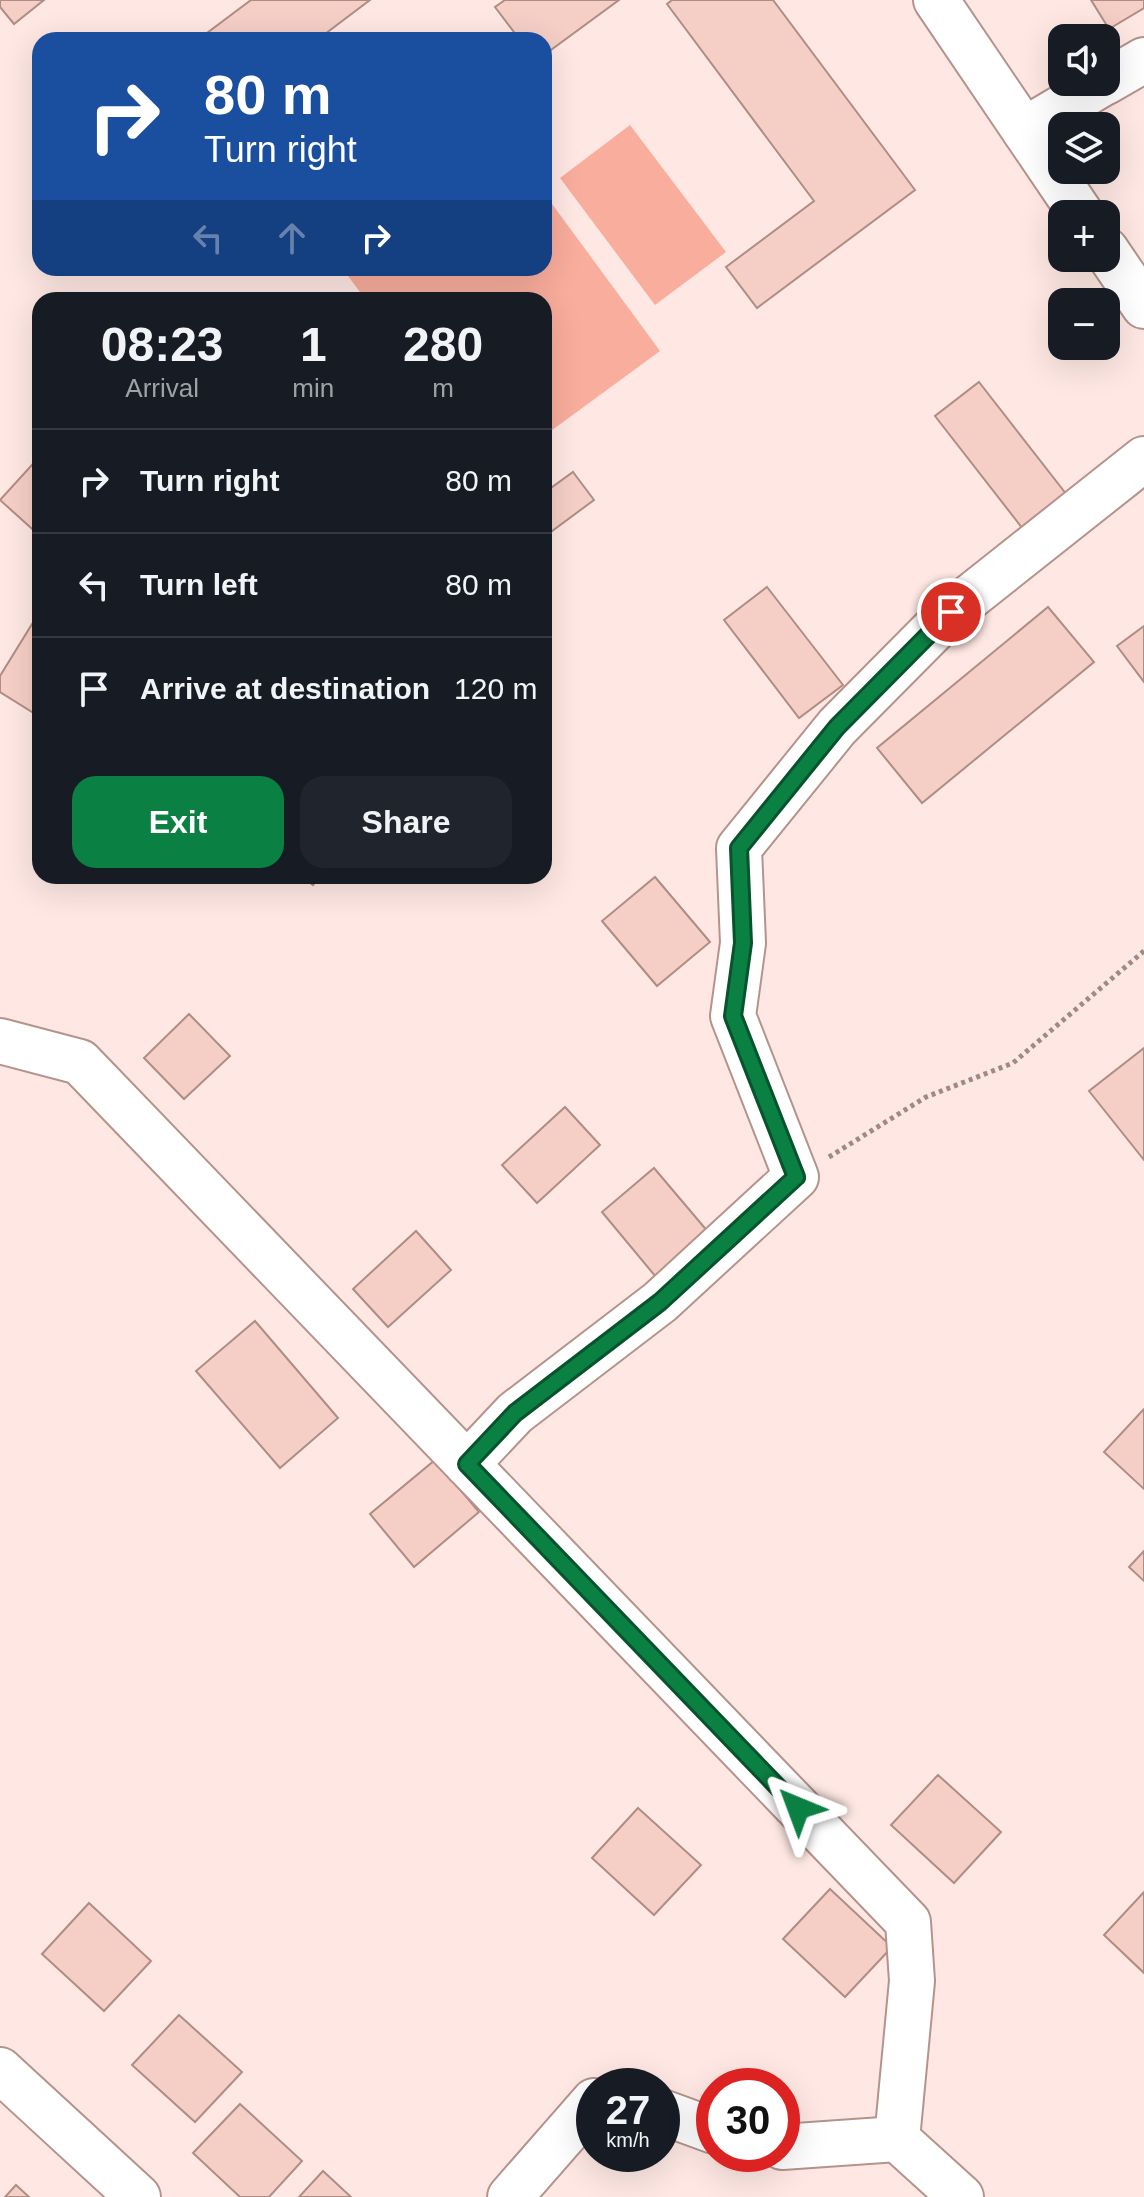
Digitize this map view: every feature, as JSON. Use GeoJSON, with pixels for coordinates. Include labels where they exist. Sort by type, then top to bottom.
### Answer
{"type":"FeatureCollection","features":[{"type":"Feature","properties":{"kind":"street"},"geometry":{"type":"LineString","coordinates":[[936,0],[1072,200]]}},
{"type":"Feature","properties":{"kind":"street"},"geometry":{"type":"LineString","coordinates":[[1120,74],[1144,60]]}},
{"type":"Feature","properties":{"kind":"street"},"geometry":{"type":"LineString","coordinates":[[1024,130],[1082,96]]}},
{"type":"Feature","properties":{"kind":"street"},"geometry":{"type":"LineString","coordinates":[[1120,271],[1144,306]]}},
{"type":"Feature","properties":{"kind":"street"},"geometry":{"type":"LineString","coordinates":[[467,1464],[515,1413],[660,1302],[796,1177],[733,1016],[743,943],[739,848],[837,727],[951,612],[1144,459]]}},
{"type":"Feature","properties":{"kind":"street"},"geometry":{"type":"LineString","coordinates":[[0,1041],[80,1062],[908,1922],[912,1981],[897,2139]]}},
{"type":"Feature","properties":{"kind":"street"},"geometry":{"type":"LineString","coordinates":[[0,2070],[138,2197]]}},
{"type":"Feature","properties":{"kind":"street"},"geometry":{"type":"LineString","coordinates":[[510,2197],[576,2122]]}},
{"type":"Feature","properties":{"kind":"street"},"geometry":{"type":"LineString","coordinates":[[800,2146],[897,2139],[961,2197]]}},
{"type":"Feature","properties":{"kind":"path"},"geometry":{"type":"LineString","coordinates":[[796,1177],[926,1097],[1013,1063],[1144,951]]}},
{"type":"Feature","properties":{"kind":"shaded area"},"geometry":{"type":"Polygon","coordinates":[[[630,125],[726,252],[655,305],[560,178],[630,125]]]}},
{"type":"Feature","properties":{"kind":"shaded area"},"geometry":{"type":"Polygon","coordinates":[[[552,204],[660,351],[552,430],[552,292],[360,292],[348,276],[552,276],[552,204]]]}},
{"type":"Feature","properties":{"kind":"building"},"geometry":{"type":"Polygon","coordinates":[[[0,0],[44,0],[14,24],[0,7],[0,0]]]}},
{"type":"Feature","properties":{"kind":"building"},"geometry":{"type":"Polygon","coordinates":[[[251,0],[370,0],[328,32],[208,32],[251,0]]]}},
{"type":"Feature","properties":{"kind":"building"},"geometry":{"type":"Polygon","coordinates":[[[505,0],[619,0],[552,49],[552,32],[514,32],[495,7],[505,0]]]}},
{"type":"Feature","properties":{"kind":"building"},"geometry":{"type":"Polygon","coordinates":[[[672,0],[773,0],[915,190],[757,308],[726,267],[814,201],[667,4],[672,0]]]}},
{"type":"Feature","properties":{"kind":"building"},"geometry":{"type":"Polygon","coordinates":[[[1091,0],[1144,0],[1144,8],[1117,24],[1106,24],[1091,0]]]}},
{"type":"Feature","properties":{"kind":"building"},"geometry":{"type":"Polygon","coordinates":[[[979,382],[1067,495],[1023,529],[935,416],[979,382]]]}},
{"type":"Feature","properties":{"kind":"building"},"geometry":{"type":"Polygon","coordinates":[[[32,465],[32,529],[0,500],[32,465]]]}},
{"type":"Feature","properties":{"kind":"building"},"geometry":{"type":"Polygon","coordinates":[[[573,472],[594,500],[552,531],[552,487],[573,472]]]}},
{"type":"Feature","properties":{"kind":"building"},"geometry":{"type":"Polygon","coordinates":[[[767,587],[843,685],[799,718],[724,620],[767,587]]]}},
{"type":"Feature","properties":{"kind":"building"},"geometry":{"type":"Polygon","coordinates":[[[1048,607],[1094,662],[922,803],[877,748],[1048,607]]]}},
{"type":"Feature","properties":{"kind":"building"},"geometry":{"type":"Polygon","coordinates":[[[32,624],[32,712],[0,692],[0,676],[32,624]]]}},
{"type":"Feature","properties":{"kind":"building"},"geometry":{"type":"Polygon","coordinates":[[[1144,626],[1144,682],[1117,646],[1144,626]]]}},
{"type":"Feature","properties":{"kind":"building"},"geometry":{"type":"Polygon","coordinates":[[[655,877],[710,942],[657,986],[602,921],[655,877]]]}},
{"type":"Feature","properties":{"kind":"building"},"geometry":{"type":"Polygon","coordinates":[[[189,1014],[230,1056],[184,1099],[144,1058],[189,1014]]]}},
{"type":"Feature","properties":{"kind":"building"},"geometry":{"type":"Polygon","coordinates":[[[1144,1048],[1144,1160],[1089,1091],[1144,1048]]]}},
{"type":"Feature","properties":{"kind":"building"},"geometry":{"type":"Polygon","coordinates":[[[565,1107],[600,1145],[537,1203],[502,1165],[565,1107]]]}},
{"type":"Feature","properties":{"kind":"building"},"geometry":{"type":"Polygon","coordinates":[[[654,1168],[709,1233],[656,1277],[602,1212],[654,1168]]]}},
{"type":"Feature","properties":{"kind":"building"},"geometry":{"type":"Polygon","coordinates":[[[416,1231],[451,1270],[388,1327],[353,1289],[416,1231]]]}},
{"type":"Feature","properties":{"kind":"building"},"geometry":{"type":"Polygon","coordinates":[[[255,1321],[338,1418],[280,1468],[196,1371],[255,1321]]]}},
{"type":"Feature","properties":{"kind":"building"},"geometry":{"type":"Polygon","coordinates":[[[1144,1409],[1144,1489],[1104,1452],[1144,1409]]]}},
{"type":"Feature","properties":{"kind":"building"},"geometry":{"type":"Polygon","coordinates":[[[435,1460],[479,1512],[414,1567],[370,1514],[435,1460]]]}},
{"type":"Feature","properties":{"kind":"building"},"geometry":{"type":"Polygon","coordinates":[[[1144,1551],[1144,1581],[1129,1567],[1144,1551]]]}},
{"type":"Feature","properties":{"kind":"building"},"geometry":{"type":"Polygon","coordinates":[[[938,1775],[1001,1832],[954,1883],[891,1825],[938,1775]]]}},
{"type":"Feature","properties":{"kind":"building"},"geometry":{"type":"Polygon","coordinates":[[[638,1808],[701,1865],[654,1915],[592,1858],[638,1808]]]}},
{"type":"Feature","properties":{"kind":"building"},"geometry":{"type":"Polygon","coordinates":[[[830,1889],[892,1947],[845,1997],[783,1939],[830,1889]]]}},
{"type":"Feature","properties":{"kind":"building"},"geometry":{"type":"Polygon","coordinates":[[[1144,1892],[1144,1973],[1104,1935],[1144,1892]]]}},
{"type":"Feature","properties":{"kind":"building"},"geometry":{"type":"Polygon","coordinates":[[[89,1903],[151,1961],[104,2011],[42,1954],[89,1903]]]}},
{"type":"Feature","properties":{"kind":"building"},"geometry":{"type":"Polygon","coordinates":[[[179,2015],[242,2072],[195,2122],[132,2065],[179,2015]]]}},
{"type":"Feature","properties":{"kind":"building"},"geometry":{"type":"Polygon","coordinates":[[[240,2104],[302,2161],[269,2197],[240,2197],[193,2153],[240,2104]]]}},
{"type":"Feature","properties":{"kind":"building"},"geometry":{"type":"Polygon","coordinates":[[[323,2171],[351,2197],[299,2197],[323,2171]]]}},
{"type":"Feature","properties":{"kind":"building"},"geometry":{"type":"Polygon","coordinates":[[[16,2185],[29,2197],[5,2197],[16,2185]]]}},
{"type":"Feature","properties":{"kind":"route"},"geometry":{"type":"LineString","coordinates":[[798,1808],[467,1464],[515,1413],[660,1302],[796,1177],[733,1016],[743,943],[739,848],[837,727],[951,612]]}}]}
